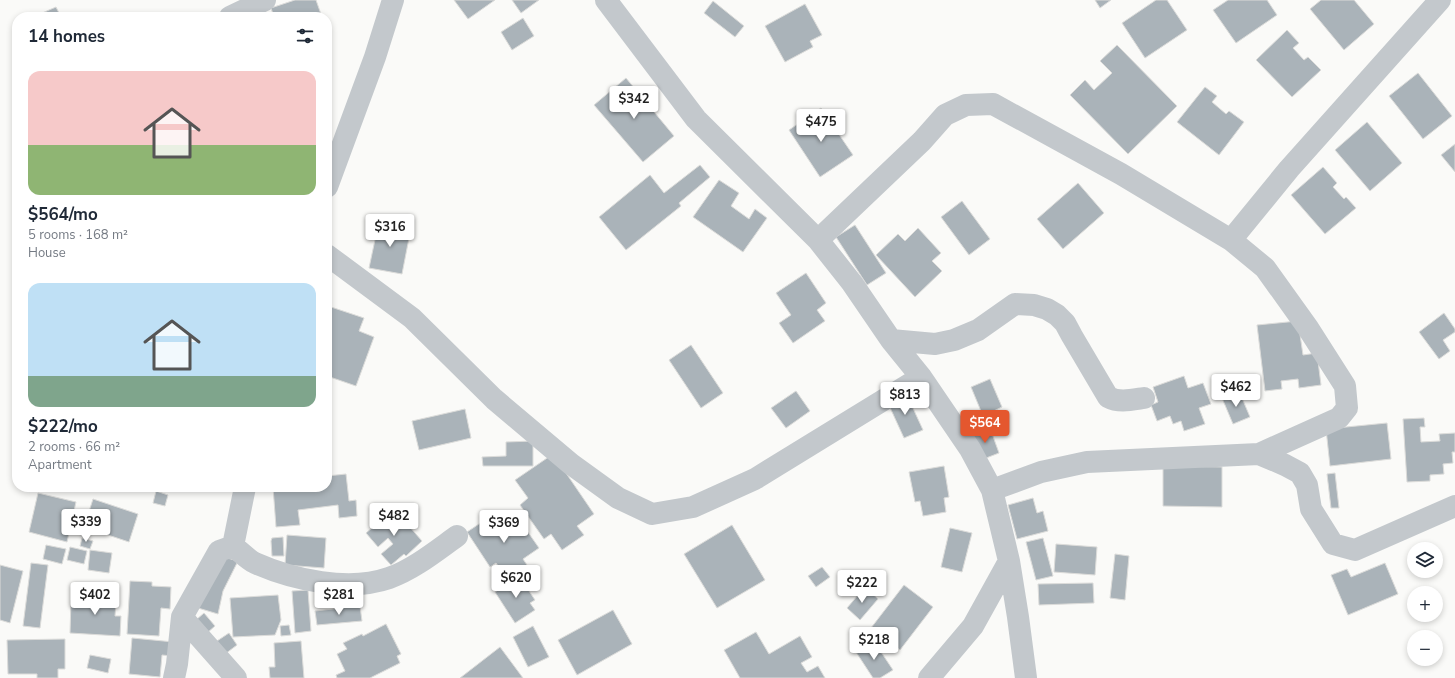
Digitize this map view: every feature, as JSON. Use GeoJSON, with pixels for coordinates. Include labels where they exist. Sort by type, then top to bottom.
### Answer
{"type":"FeatureCollection","features":[{"type":"Feature","properties":{"kind":"street"},"geometry":{"type":"LineString","coordinates":[[240,12],[265,0]]}},
{"type":"Feature","properties":{"kind":"street"},"geometry":{"type":"LineString","coordinates":[[332,173],[375,57],[393,0]]}},
{"type":"Feature","properties":{"kind":"street"},"geometry":{"type":"LineString","coordinates":[[606,0],[696,118],[818,240],[852,283],[891,340],[921,377],[970,449],[992,490],[1009,561],[1026,678]]}},
{"type":"Feature","properties":{"kind":"street"},"geometry":{"type":"LineString","coordinates":[[1231,240],[1289,169],[1440,0]]}},
{"type":"Feature","properties":{"kind":"street"},"geometry":{"type":"LineString","coordinates":[[818,240],[922,141],[945,115],[966,105],[993,104],[1121,174],[1231,240],[1265,268],[1308,328],[1345,386],[1347,408],[1339,418],[1259,454],[1087,462],[1041,472],[992,490]]}},
{"type":"Feature","properties":{"kind":"street"},"geometry":{"type":"LineString","coordinates":[[332,259],[412,318],[494,399],[571,464],[618,498],[652,514],[693,507],[755,479],[921,377]]}},
{"type":"Feature","properties":{"kind":"street"},"geometry":{"type":"LineString","coordinates":[[891,340],[935,344],[954,340],[978,330],[1015,304],[1034,305],[1048,309],[1065,323],[1108,397],[1114,400],[1144,398]]}},
{"type":"Feature","properties":{"kind":"street"},"geometry":{"type":"LineString","coordinates":[[1259,454],[1300,473],[1307,485],[1311,509],[1332,544],[1355,550],[1455,506]]}},
{"type":"Feature","properties":{"kind":"street"},"geometry":{"type":"LineString","coordinates":[[233,546],[244,492]]}},
{"type":"Feature","properties":{"kind":"street"},"geometry":{"type":"LineString","coordinates":[[233,546],[253,562],[294,577],[337,584],[364,583],[390,578],[420,563],[457,536]]}},
{"type":"Feature","properties":{"kind":"street"},"geometry":{"type":"LineString","coordinates":[[174,678],[182,617],[219,551],[233,546]]}},
{"type":"Feature","properties":{"kind":"street"},"geometry":{"type":"LineString","coordinates":[[930,678],[973,626],[1009,561]]}},
{"type":"Feature","properties":{"kind":"street"},"geometry":{"type":"LineString","coordinates":[[182,617],[236,678]]}},
{"type":"Feature","properties":{"kind":"building"},"geometry":{"type":"Polygon","coordinates":[[[295,0],[316,0],[320,12],[272,12],[271,8],[295,0]]]}},
{"type":"Feature","properties":{"kind":"building"},"geometry":{"type":"Polygon","coordinates":[[[454,0],[495,0],[468,19],[454,0]]]}},
{"type":"Feature","properties":{"kind":"building"},"geometry":{"type":"Polygon","coordinates":[[[512,0],[539,0],[521,13],[512,0]]]}},
{"type":"Feature","properties":{"kind":"building"},"geometry":{"type":"Polygon","coordinates":[[[1095,0],[1111,0],[1100,8],[1095,0]]]}},
{"type":"Feature","properties":{"kind":"building"},"geometry":{"type":"Polygon","coordinates":[[[1156,0],[1167,0],[1187,30],[1145,58],[1122,23],[1156,0]]]}},
{"type":"Feature","properties":{"kind":"building"},"geometry":{"type":"Polygon","coordinates":[[[1228,0],[1267,0],[1277,15],[1236,43],[1213,10],[1228,0]]]}},
{"type":"Feature","properties":{"kind":"building"},"geometry":{"type":"Polygon","coordinates":[[[1321,0],[1354,0],[1374,24],[1344,50],[1310,9],[1321,0]]]}},
{"type":"Feature","properties":{"kind":"building"},"geometry":{"type":"Polygon","coordinates":[[[713,1],[744,26],[735,37],[704,13],[713,1]]]}},
{"type":"Feature","properties":{"kind":"building"},"geometry":{"type":"Polygon","coordinates":[[[805,4],[822,35],[810,41],[813,47],[785,62],[765,26],[805,4]]]}},
{"type":"Feature","properties":{"kind":"building"},"geometry":{"type":"Polygon","coordinates":[[[56,7],[58,12],[44,12],[56,7]]]}},
{"type":"Feature","properties":{"kind":"building"},"geometry":{"type":"Polygon","coordinates":[[[523,18],[534,36],[512,50],[501,32],[523,18]]]}},
{"type":"Feature","properties":{"kind":"building"},"geometry":{"type":"Polygon","coordinates":[[[1287,30],[1299,43],[1293,48],[1304,60],[1308,57],[1321,70],[1292,97],[1256,60],[1287,30]]]}},
{"type":"Feature","properties":{"kind":"building"},"geometry":{"type":"Polygon","coordinates":[[[1117,45],[1177,106],[1128,154],[1070,95],[1085,80],[1094,90],[1112,73],[1100,61],[1117,45]]]}},
{"type":"Feature","properties":{"kind":"building"},"geometry":{"type":"Polygon","coordinates":[[[1418,73],[1452,116],[1423,139],[1389,96],[1418,73]]]}},
{"type":"Feature","properties":{"kind":"building"},"geometry":{"type":"Polygon","coordinates":[[[626,78],[674,136],[643,162],[594,105],[626,78]]]}},
{"type":"Feature","properties":{"kind":"building"},"geometry":{"type":"Polygon","coordinates":[[[1205,87],[1217,96],[1212,102],[1226,114],[1229,111],[1244,122],[1219,155],[1177,122],[1205,87]]]}},
{"type":"Feature","properties":{"kind":"building"},"geometry":{"type":"Polygon","coordinates":[[[821,108],[853,155],[820,177],[789,130],[821,108]]]}},
{"type":"Feature","properties":{"kind":"building"},"geometry":{"type":"Polygon","coordinates":[[[1367,122],[1402,163],[1370,191],[1335,150],[1367,122]]]}},
{"type":"Feature","properties":{"kind":"building"},"geometry":{"type":"Polygon","coordinates":[[[1455,144],[1455,172],[1441,155],[1455,144]]]}},
{"type":"Feature","properties":{"kind":"building"},"geometry":{"type":"Polygon","coordinates":[[[700,165],[710,177],[679,203],[681,206],[626,250],[599,217],[650,175],[664,193],[700,165]]]}},
{"type":"Feature","properties":{"kind":"building"},"geometry":{"type":"Polygon","coordinates":[[[1323,167],[1337,183],[1333,187],[1344,199],[1346,197],[1356,208],[1325,234],[1291,195],[1323,167]]]}},
{"type":"Feature","properties":{"kind":"building"},"geometry":{"type":"Polygon","coordinates":[[[719,180],[739,193],[731,206],[749,219],[755,209],[767,218],[743,252],[693,217],[719,180]]]}},
{"type":"Feature","properties":{"kind":"building"},"geometry":{"type":"Polygon","coordinates":[[[1078,183],[1104,213],[1063,249],[1037,219],[1078,183]]]}},
{"type":"Feature","properties":{"kind":"building"},"geometry":{"type":"Polygon","coordinates":[[[962,201],[990,239],[969,255],[941,217],[962,201]]]}},
{"type":"Feature","properties":{"kind":"building"},"geometry":{"type":"Polygon","coordinates":[[[379,221],[411,228],[402,274],[369,268],[379,221]]]}},
{"type":"Feature","properties":{"kind":"building"},"geometry":{"type":"Polygon","coordinates":[[[855,225],[886,273],[867,285],[836,237],[855,225]]]}},
{"type":"Feature","properties":{"kind":"building"},"geometry":{"type":"Polygon","coordinates":[[[918,228],[941,253],[932,261],[942,271],[915,297],[876,255],[898,234],[905,241],[918,228]]]}},
{"type":"Feature","properties":{"kind":"building"},"geometry":{"type":"Polygon","coordinates":[[[806,273],[826,303],[817,310],[825,321],[793,343],[779,323],[791,315],[776,293],[806,273]]]}},
{"type":"Feature","properties":{"kind":"building"},"geometry":{"type":"Polygon","coordinates":[[[332,307],[364,318],[359,331],[374,337],[356,386],[332,378],[332,307]]]}},
{"type":"Feature","properties":{"kind":"building"},"geometry":{"type":"Polygon","coordinates":[[[1444,313],[1455,329],[1455,332],[1443,340],[1450,351],[1439,359],[1419,332],[1444,313]]]}},
{"type":"Feature","properties":{"kind":"building"},"geometry":{"type":"Polygon","coordinates":[[[1298,321],[1303,355],[1317,353],[1321,385],[1299,388],[1298,379],[1281,381],[1282,389],[1265,391],[1257,325],[1298,321]]]}},
{"type":"Feature","properties":{"kind":"building"},"geometry":{"type":"Polygon","coordinates":[[[691,345],[723,393],[701,408],[669,360],[691,345]]]}},
{"type":"Feature","properties":{"kind":"building"},"geometry":{"type":"Polygon","coordinates":[[[1184,376],[1188,388],[1203,383],[1211,404],[1199,408],[1205,424],[1184,431],[1181,421],[1173,424],[1170,416],[1157,421],[1151,405],[1158,402],[1153,387],[1184,376]]]}},
{"type":"Feature","properties":{"kind":"building"},"geometry":{"type":"Polygon","coordinates":[[[990,379],[1002,407],[983,416],[971,387],[990,379]]]}},
{"type":"Feature","properties":{"kind":"building"},"geometry":{"type":"Polygon","coordinates":[[[796,391],[810,411],[786,428],[771,408],[796,391]]]}},
{"type":"Feature","properties":{"kind":"building"},"geometry":{"type":"Polygon","coordinates":[[[1239,391],[1250,417],[1233,424],[1222,398],[1239,391]]]}},
{"type":"Feature","properties":{"kind":"building"},"geometry":{"type":"Polygon","coordinates":[[[906,393],[923,430],[904,438],[887,401],[906,393]]]}},
{"type":"Feature","properties":{"kind":"building"},"geometry":{"type":"Polygon","coordinates":[[[465,409],[471,438],[419,450],[412,421],[465,409]]]}},
{"type":"Feature","properties":{"kind":"building"},"geometry":{"type":"Polygon","coordinates":[[[1424,418],[1425,427],[1420,427],[1421,442],[1440,441],[1439,434],[1455,433],[1455,452],[1452,452],[1453,463],[1443,464],[1444,474],[1430,475],[1430,481],[1407,482],[1403,419],[1424,418]]]}},
{"type":"Feature","properties":{"kind":"building"},"geometry":{"type":"Polygon","coordinates":[[[1387,423],[1391,459],[1330,466],[1326,429],[1387,423]]]}},
{"type":"Feature","properties":{"kind":"building"},"geometry":{"type":"Polygon","coordinates":[[[990,428],[999,453],[981,460],[972,434],[990,428]]]}},
{"type":"Feature","properties":{"kind":"building"},"geometry":{"type":"Polygon","coordinates":[[[533,441],[533,466],[483,466],[482,457],[506,456],[506,442],[533,441]]]}},
{"type":"Feature","properties":{"kind":"building"},"geometry":{"type":"Polygon","coordinates":[[[553,454],[594,514],[577,526],[584,535],[562,550],[551,534],[544,539],[520,505],[528,498],[515,480],[553,454]]]}},
{"type":"Feature","properties":{"kind":"building"},"geometry":{"type":"Polygon","coordinates":[[[944,466],[949,497],[944,498],[946,512],[923,516],[920,501],[915,502],[909,472],[944,466]]]}},
{"type":"Feature","properties":{"kind":"building"},"geometry":{"type":"Polygon","coordinates":[[[1163,466],[1222,467],[1222,507],[1163,506],[1163,466]]]}},
{"type":"Feature","properties":{"kind":"building"},"geometry":{"type":"Polygon","coordinates":[[[1335,473],[1339,508],[1331,508],[1327,474],[1335,473]]]}},
{"type":"Feature","properties":{"kind":"building"},"geometry":{"type":"Polygon","coordinates":[[[346,474],[349,501],[356,500],[357,516],[339,518],[338,505],[298,510],[300,525],[276,527],[273,492],[332,492],[332,475],[346,474]]]}},
{"type":"Feature","properties":{"kind":"building"},"geometry":{"type":"Polygon","coordinates":[[[156,492],[168,495],[165,506],[153,503],[156,492]]]}},
{"type":"Feature","properties":{"kind":"building"},"geometry":{"type":"Polygon","coordinates":[[[38,493],[76,502],[67,542],[29,532],[38,493]]]}},
{"type":"Feature","properties":{"kind":"building"},"geometry":{"type":"Polygon","coordinates":[[[1033,498],[1037,513],[1043,511],[1048,531],[1017,539],[1008,505],[1033,498]]]}},
{"type":"Feature","properties":{"kind":"building"},"geometry":{"type":"Polygon","coordinates":[[[93,499],[138,514],[129,542],[84,527],[93,499]]]}},
{"type":"Feature","properties":{"kind":"building"},"geometry":{"type":"Polygon","coordinates":[[[394,509],[422,541],[406,556],[404,554],[391,565],[381,554],[393,544],[388,538],[378,547],[366,533],[394,509]]]}},
{"type":"Feature","properties":{"kind":"building"},"geometry":{"type":"Polygon","coordinates":[[[494,514],[501,525],[516,515],[539,548],[523,559],[527,565],[507,578],[496,563],[490,567],[467,532],[494,514]]]}},
{"type":"Feature","properties":{"kind":"building"},"geometry":{"type":"Polygon","coordinates":[[[732,525],[765,580],[717,608],[684,554],[732,525]]]}},
{"type":"Feature","properties":{"kind":"building"},"geometry":{"type":"Polygon","coordinates":[[[950,528],[972,533],[962,572],[941,567],[950,528]]]}},
{"type":"Feature","properties":{"kind":"building"},"geometry":{"type":"Polygon","coordinates":[[[287,535],[326,538],[324,568],[285,565],[287,535]]]}},
{"type":"Feature","properties":{"kind":"building"},"geometry":{"type":"Polygon","coordinates":[[[283,537],[284,556],[272,556],[272,538],[283,537]]]}},
{"type":"Feature","properties":{"kind":"building"},"geometry":{"type":"Polygon","coordinates":[[[82,538],[93,541],[90,549],[80,546],[82,538]]]}},
{"type":"Feature","properties":{"kind":"building"},"geometry":{"type":"Polygon","coordinates":[[[1043,538],[1053,576],[1036,580],[1026,542],[1043,538]]]}},
{"type":"Feature","properties":{"kind":"building"},"geometry":{"type":"Polygon","coordinates":[[[1056,544],[1097,547],[1095,575],[1054,572],[1056,544]]]}},
{"type":"Feature","properties":{"kind":"building"},"geometry":{"type":"Polygon","coordinates":[[[46,545],[66,549],[62,564],[43,559],[46,545]]]}},
{"type":"Feature","properties":{"kind":"building"},"geometry":{"type":"Polygon","coordinates":[[[70,547],[87,551],[84,564],[67,560],[70,547]]]}},
{"type":"Feature","properties":{"kind":"building"},"geometry":{"type":"Polygon","coordinates":[[[90,550],[112,553],[109,573],[88,570],[90,550]]]}},
{"type":"Feature","properties":{"kind":"building"},"geometry":{"type":"Polygon","coordinates":[[[1115,554],[1129,556],[1125,600],[1110,598],[1115,554]]]}},
{"type":"Feature","properties":{"kind":"building"},"geometry":{"type":"Polygon","coordinates":[[[220,556],[238,561],[223,591],[218,614],[198,608],[220,556]]]}},
{"type":"Feature","properties":{"kind":"building"},"geometry":{"type":"Polygon","coordinates":[[[31,563],[48,565],[40,628],[23,626],[31,563]]]}},
{"type":"Feature","properties":{"kind":"building"},"geometry":{"type":"Polygon","coordinates":[[[1385,563],[1398,594],[1348,615],[1331,575],[1347,569],[1351,577],[1385,563]]]}},
{"type":"Feature","properties":{"kind":"building"},"geometry":{"type":"Polygon","coordinates":[[[0,565],[23,571],[10,623],[0,620],[0,565]]]}},
{"type":"Feature","properties":{"kind":"building"},"geometry":{"type":"Polygon","coordinates":[[[822,567],[830,577],[816,587],[808,576],[822,567]]]}},
{"type":"Feature","properties":{"kind":"building"},"geometry":{"type":"Polygon","coordinates":[[[519,576],[535,600],[530,603],[535,610],[515,623],[495,592],[519,576]]]}},
{"type":"Feature","properties":{"kind":"building"},"geometry":{"type":"Polygon","coordinates":[[[130,581],[152,582],[152,586],[171,587],[170,609],[161,608],[159,636],[127,634],[130,581]]]}},
{"type":"Feature","properties":{"kind":"building"},"geometry":{"type":"Polygon","coordinates":[[[1093,583],[1094,603],[1039,605],[1038,584],[1093,583]]]}},
{"type":"Feature","properties":{"kind":"building"},"geometry":{"type":"Polygon","coordinates":[[[904,585],[933,607],[900,650],[871,628],[904,585]]]}},
{"type":"Feature","properties":{"kind":"building"},"geometry":{"type":"Polygon","coordinates":[[[865,587],[878,599],[860,620],[847,608],[865,587]]]}},
{"type":"Feature","properties":{"kind":"building"},"geometry":{"type":"Polygon","coordinates":[[[308,590],[311,631],[295,633],[292,591],[308,590]]]}},
{"type":"Feature","properties":{"kind":"building"},"geometry":{"type":"Polygon","coordinates":[[[84,592],[110,594],[110,601],[116,602],[115,616],[121,616],[120,636],[70,633],[71,600],[84,601],[84,592]]]}},
{"type":"Feature","properties":{"kind":"building"},"geometry":{"type":"Polygon","coordinates":[[[278,595],[281,620],[275,635],[233,637],[230,598],[278,595]]]}},
{"type":"Feature","properties":{"kind":"building"},"geometry":{"type":"Polygon","coordinates":[[[360,606],[362,621],[317,625],[315,611],[360,606]]]}},
{"type":"Feature","properties":{"kind":"building"},"geometry":{"type":"Polygon","coordinates":[[[613,610],[632,644],[577,675],[558,640],[613,610]]]}},
{"type":"Feature","properties":{"kind":"building"},"geometry":{"type":"Polygon","coordinates":[[[204,613],[215,626],[207,633],[196,620],[204,613]]]}},
{"type":"Feature","properties":{"kind":"building"},"geometry":{"type":"Polygon","coordinates":[[[386,624],[401,654],[397,656],[400,663],[370,678],[337,678],[336,675],[345,671],[337,654],[347,649],[343,643],[362,634],[363,636],[386,624]]]}},
{"type":"Feature","properties":{"kind":"building"},"geometry":{"type":"Polygon","coordinates":[[[289,625],[291,635],[281,636],[280,626],[289,625]]]}},
{"type":"Feature","properties":{"kind":"building"},"geometry":{"type":"Polygon","coordinates":[[[533,626],[549,657],[528,667],[513,637],[533,626]]]}},
{"type":"Feature","properties":{"kind":"building"},"geometry":{"type":"Polygon","coordinates":[[[756,632],[769,654],[800,636],[812,657],[801,663],[807,672],[818,666],[825,678],[740,678],[724,650],[756,632]]]}},
{"type":"Feature","properties":{"kind":"building"},"geometry":{"type":"Polygon","coordinates":[[[229,633],[237,645],[225,654],[217,641],[229,633]]]}},
{"type":"Feature","properties":{"kind":"building"},"geometry":{"type":"Polygon","coordinates":[[[132,638],[174,642],[172,656],[162,655],[160,677],[129,674],[132,638]]]}},
{"type":"Feature","properties":{"kind":"building"},"geometry":{"type":"Polygon","coordinates":[[[65,639],[65,669],[58,669],[58,678],[37,678],[37,674],[8,674],[7,640],[65,639]]]}},
{"type":"Feature","properties":{"kind":"building"},"geometry":{"type":"Polygon","coordinates":[[[873,640],[893,670],[880,678],[873,678],[856,652],[873,640]]]}},
{"type":"Feature","properties":{"kind":"building"},"geometry":{"type":"Polygon","coordinates":[[[301,641],[304,678],[270,678],[269,667],[275,667],[274,643],[301,641]]]}},
{"type":"Feature","properties":{"kind":"building"},"geometry":{"type":"Polygon","coordinates":[[[500,647],[523,678],[460,678],[500,647]]]}},
{"type":"Feature","properties":{"kind":"building"},"geometry":{"type":"Polygon","coordinates":[[[90,655],[111,659],[108,673],[87,668],[90,655]]]}}]}
